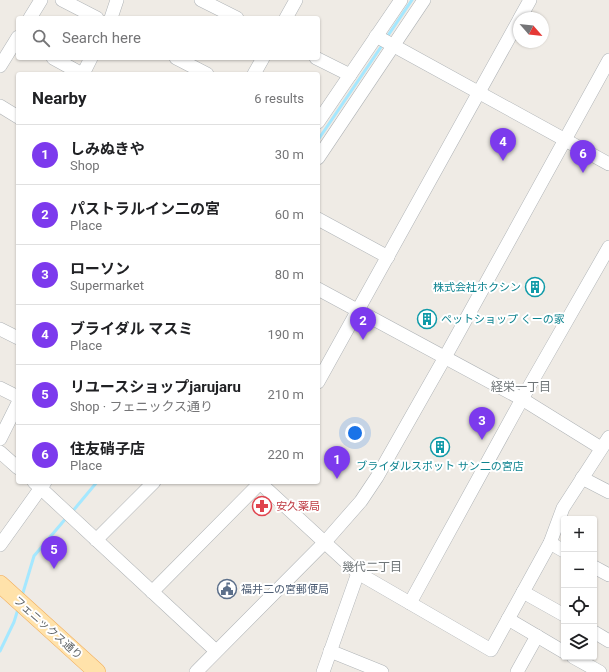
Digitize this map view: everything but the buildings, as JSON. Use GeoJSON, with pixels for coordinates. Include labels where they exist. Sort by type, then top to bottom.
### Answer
{"type":"FeatureCollection","features":[{"type":"Feature","properties":{"kind":"main road","name":"フェニックス通り"},"geometry":{"type":"LineString","coordinates":[[0,584],[97,672]]}},
{"type":"Feature","properties":{"kind":"street"},"geometry":{"type":"LineString","coordinates":[[31,16],[41,0]]}},
{"type":"Feature","properties":{"kind":"street"},"geometry":{"type":"LineString","coordinates":[[62,0],[93,16]]}},
{"type":"Feature","properties":{"kind":"street"},"geometry":{"type":"LineString","coordinates":[[112,16],[117,0]]}},
{"type":"Feature","properties":{"kind":"street"},"geometry":{"type":"LineString","coordinates":[[287,16],[296,0]]}},
{"type":"Feature","properties":{"kind":"street"},"geometry":{"type":"LineString","coordinates":[[320,119],[401,0]]}},
{"type":"Feature","properties":{"kind":"street"},"geometry":{"type":"LineString","coordinates":[[320,155],[424,0]]}},
{"type":"Feature","properties":{"kind":"street"},"geometry":{"type":"LineString","coordinates":[[524,12],[530,0]]}},
{"type":"Feature","properties":{"kind":"street"},"geometry":{"type":"LineString","coordinates":[[205,1],[232,16]]}},
{"type":"Feature","properties":{"kind":"street"},"geometry":{"type":"LineString","coordinates":[[320,378],[513,32]]}},
{"type":"Feature","properties":{"kind":"street"},"geometry":{"type":"LineString","coordinates":[[376,36],[609,164]]}},
{"type":"Feature","properties":{"kind":"street"},"geometry":{"type":"LineString","coordinates":[[0,66],[16,41]]}},
{"type":"Feature","properties":{"kind":"street"},"geometry":{"type":"LineString","coordinates":[[57,60],[78,72]]}},
{"type":"Feature","properties":{"kind":"street"},"geometry":{"type":"LineString","coordinates":[[83,72],[90,60]]}},
{"type":"Feature","properties":{"kind":"street"},"geometry":{"type":"LineString","coordinates":[[180,60],[203,72]]}},
{"type":"Feature","properties":{"kind":"street"},"geometry":{"type":"LineString","coordinates":[[255,72],[262,60]]}},
{"type":"Feature","properties":{"kind":"street"},"geometry":{"type":"LineString","coordinates":[[320,60],[350,75]]}},
{"type":"Feature","properties":{"kind":"street"},"geometry":{"type":"LineString","coordinates":[[196,672],[325,542],[361,501],[377,477],[444,359],[609,60]]}},
{"type":"Feature","properties":{"kind":"street"},"geometry":{"type":"LineString","coordinates":[[0,106],[16,116]]}},
{"type":"Feature","properties":{"kind":"street"},"geometry":{"type":"LineString","coordinates":[[320,220],[388,257]]}},
{"type":"Feature","properties":{"kind":"street"},"geometry":{"type":"LineString","coordinates":[[410,603],[522,399],[609,247]]}},
{"type":"Feature","properties":{"kind":"street"},"geometry":{"type":"LineString","coordinates":[[320,290],[444,359],[522,399],[601,448]]}},
{"type":"Feature","properties":{"kind":"street"},"geometry":{"type":"LineString","coordinates":[[0,329],[16,337]]}},
{"type":"Feature","properties":{"kind":"street"},"geometry":{"type":"LineString","coordinates":[[0,388],[16,396]]}},
{"type":"Feature","properties":{"kind":"street"},"geometry":{"type":"LineString","coordinates":[[0,439],[16,406]]}},
{"type":"Feature","properties":{"kind":"street"},"geometry":{"type":"LineString","coordinates":[[262,484],[358,573],[490,650],[550,544],[563,508],[609,436]]}},
{"type":"Feature","properties":{"kind":"street"},"geometry":{"type":"LineString","coordinates":[[0,452],[16,466]]}},
{"type":"Feature","properties":{"kind":"street"},"geometry":{"type":"LineString","coordinates":[[582,478],[609,492]]}},
{"type":"Feature","properties":{"kind":"street"},"geometry":{"type":"LineString","coordinates":[[0,546],[40,484],[96,540],[216,651]]}},
{"type":"Feature","properties":{"kind":"street"},"geometry":{"type":"LineString","coordinates":[[96,540],[152,484]]}},
{"type":"Feature","properties":{"kind":"street"},"geometry":{"type":"LineString","coordinates":[[152,592],[258,484]]}},
{"type":"Feature","properties":{"kind":"street"},"geometry":{"type":"LineString","coordinates":[[550,544],[561,550]]}},
{"type":"Feature","properties":{"kind":"street"},"geometry":{"type":"LineString","coordinates":[[597,569],[609,575]]}},
{"type":"Feature","properties":{"kind":"street"},"geometry":{"type":"LineString","coordinates":[[323,672],[358,573]]}},
{"type":"Feature","properties":{"kind":"street"},"geometry":{"type":"LineString","coordinates":[[523,592],[561,613]]}},
{"type":"Feature","properties":{"kind":"street"},"geometry":{"type":"LineString","coordinates":[[508,619],[561,650]]}},
{"type":"Feature","properties":{"kind":"street"},"geometry":{"type":"LineString","coordinates":[[597,634],[609,641]]}},
{"type":"Feature","properties":{"kind":"street"},"geometry":{"type":"LineString","coordinates":[[517,672],[537,636]]}},
{"type":"Feature","properties":{"kind":"street"},"geometry":{"type":"LineString","coordinates":[[330,652],[382,672]]}},
{"type":"Feature","properties":{"kind":"street"},"geometry":{"type":"LineString","coordinates":[[578,660],[600,672]]}},
{"type":"Feature","properties":{"kind":"waterway"},"geometry":{"type":"LineString","coordinates":[[387,37],[412,0]]}},
{"type":"Feature","properties":{"kind":"waterway"},"geometry":{"type":"LineString","coordinates":[[320,137],[383,44]]}},
{"type":"Feature","properties":{"kind":"waterway"},"geometry":{"type":"LineString","coordinates":[[72,512],[95,484]]}},
{"type":"Feature","properties":{"kind":"waterway"},"geometry":{"type":"LineString","coordinates":[[22,596],[34,556],[67,517]]}},
{"type":"Feature","properties":{"kind":"waterway"},"geometry":{"type":"LineString","coordinates":[[0,651],[14,622],[18,609]]}},
{"type":"Feature","properties":{"kind":"place","name":"ブライダル マスミ"},"geometry":{"type":"Point","coordinates":[503,161]}},
{"type":"Feature","properties":{"kind":"place","name":"住友硝子店"},"geometry":{"type":"Point","coordinates":[583,173]}},
{"type":"Feature","properties":{"kind":"place","name":"株式会社ホクシン"},"geometry":{"type":"Point","coordinates":[535,287]}},
{"type":"Feature","properties":{"kind":"place","name":"ペットショップ くーの家"},"geometry":{"type":"Point","coordinates":[427,319]}},
{"type":"Feature","properties":{"kind":"place","name":"パストラルイン二の宮"},"geometry":{"type":"Point","coordinates":[363,340]}},
{"type":"Feature","properties":{"kind":"place","name":"ローソン"},"geometry":{"type":"Point","coordinates":[482,440]}},
{"type":"Feature","properties":{"kind":"place","name":"ブライダルスポット サン二の宮店"},"geometry":{"type":"Point","coordinates":[440,447]}},
{"type":"Feature","properties":{"kind":"place","name":"しみぬきや"},"geometry":{"type":"Point","coordinates":[337,479]}},
{"type":"Feature","properties":{"kind":"place","name":"安久薬局"},"geometry":{"type":"Point","coordinates":[262,506]}},
{"type":"Feature","properties":{"kind":"place","name":"リユースショップjarujaru"},"geometry":{"type":"Point","coordinates":[54,569]}},
{"type":"Feature","properties":{"kind":"place","name":"福井二の宮郵便局"},"geometry":{"type":"Point","coordinates":[227,589]}},
{"type":"Feature","properties":{"kind":"district","name":"経栄一丁目"},"geometry":{"type":"Point","coordinates":[521,387]}},
{"type":"Feature","properties":{"kind":"district","name":"幾代二丁目"},"geometry":{"type":"Point","coordinates":[372,567]}}]}
